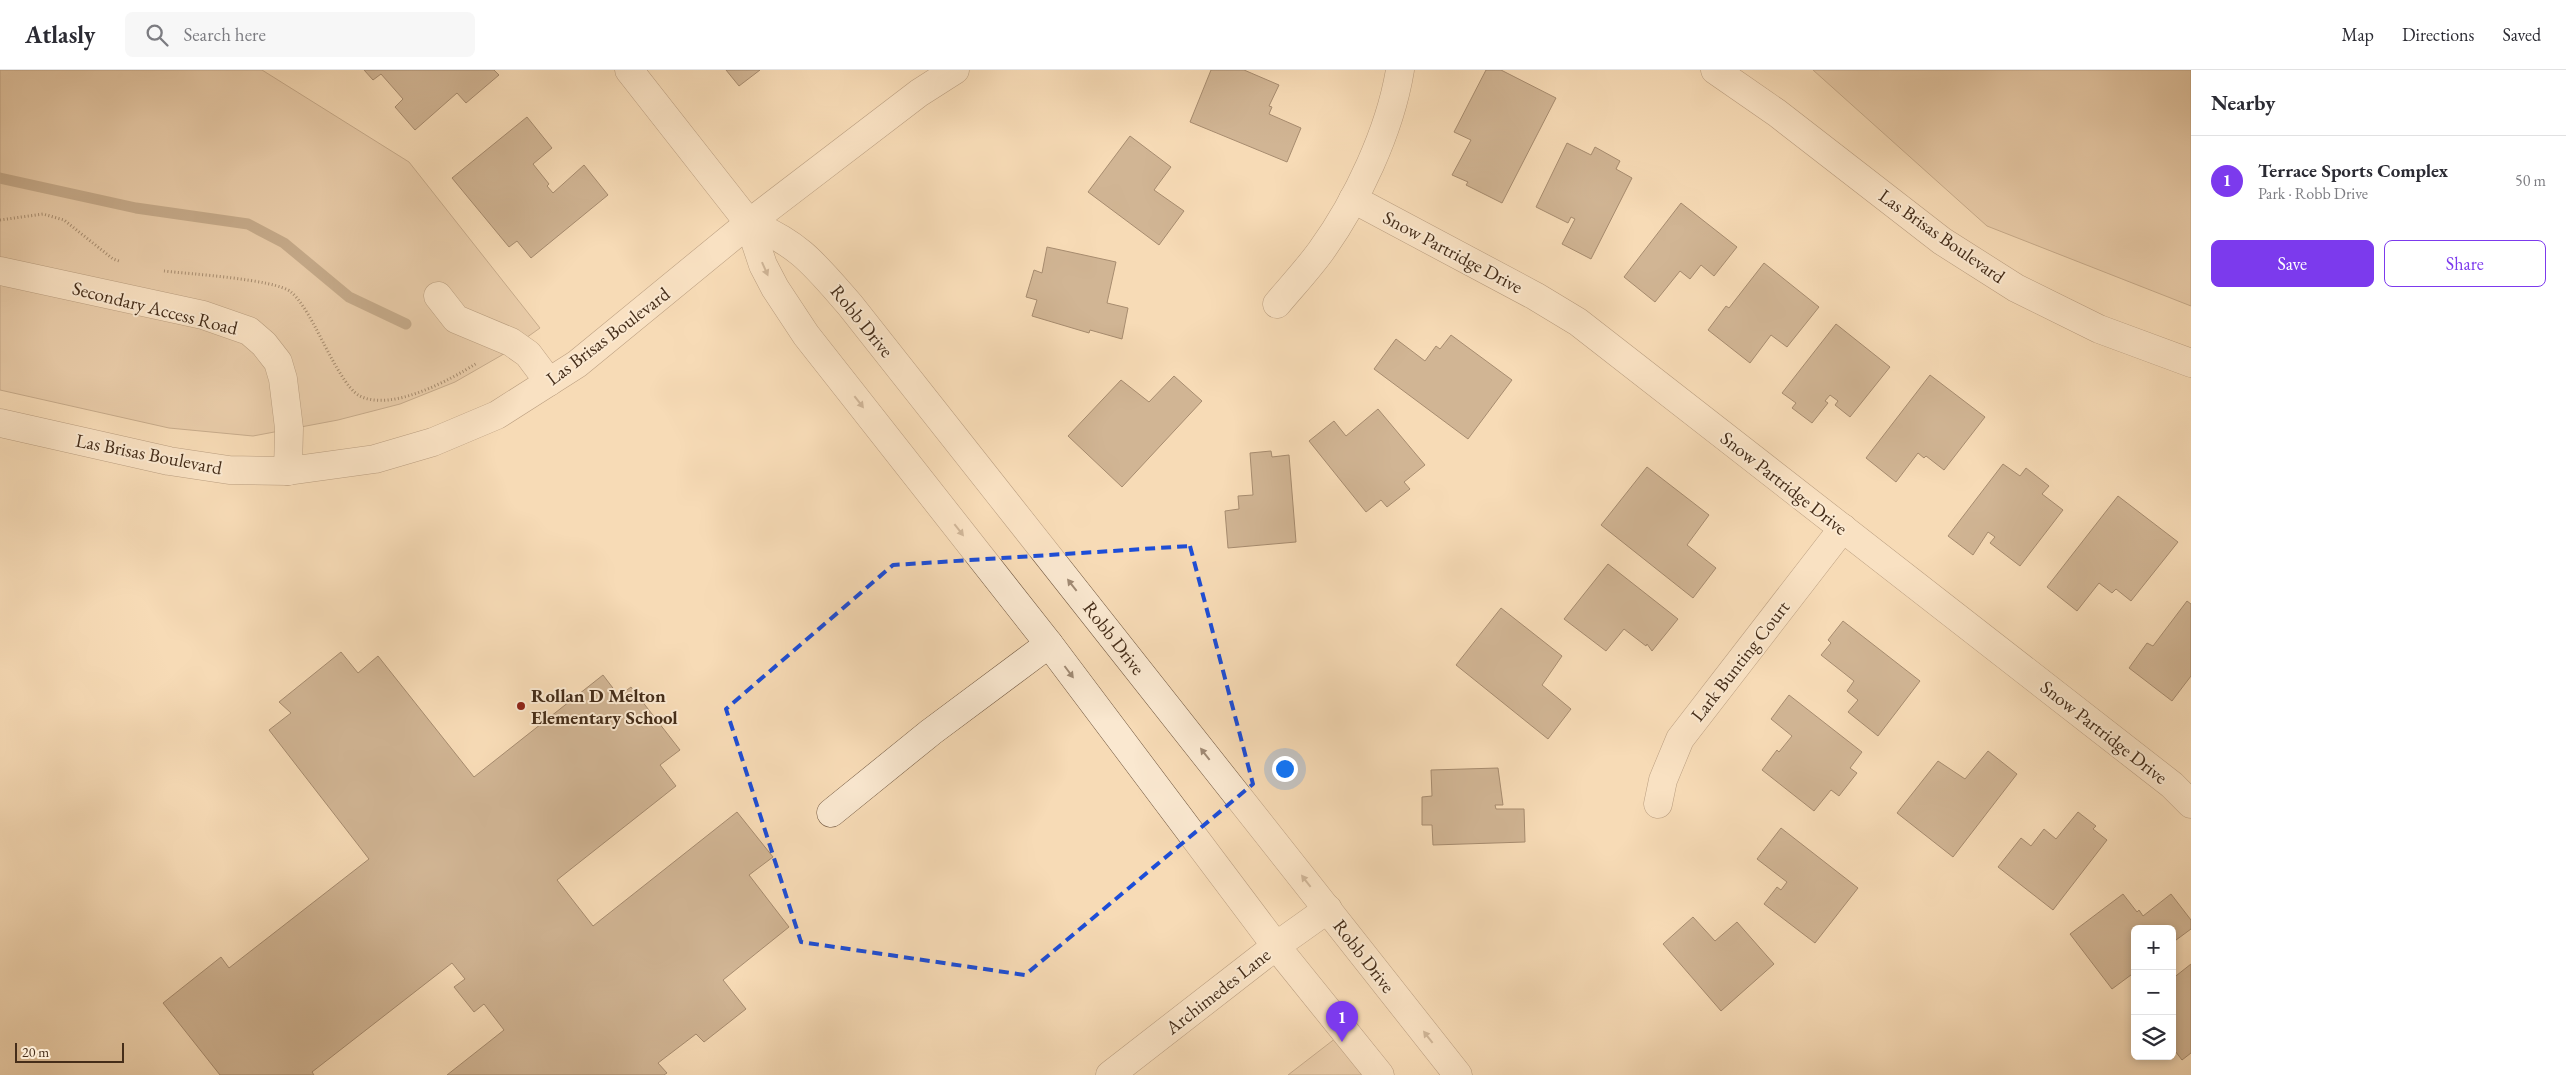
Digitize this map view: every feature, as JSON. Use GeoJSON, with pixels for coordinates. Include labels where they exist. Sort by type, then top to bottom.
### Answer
{"type":"FeatureCollection","features":[{"type":"Feature","properties":{"kind":"street","name":"Robb Drive"},"geometry":{"type":"LineString","coordinates":[[629,70],[749,223],[770,279],[806,335],[1049,644],[1276,946],[1380,1075]]}},
{"type":"Feature","properties":{"kind":"street","name":"Las Brisas Boulevard"},"geometry":{"type":"LineString","coordinates":[[0,423],[169,462],[229,470],[288,471],[375,459],[433,442],[497,414],[577,364],[749,223],[919,93],[955,70]]}},
{"type":"Feature","properties":{"kind":"street"},"geometry":{"type":"LineString","coordinates":[[1278,304],[1321,251],[1353,199],[1378,144],[1400,70]]}},
{"type":"Feature","properties":{"kind":"street","name":"Las Brisas Boulevard"},"geometry":{"type":"LineString","coordinates":[[1715,70],[1777,113],[1942,241],[2016,288],[2099,330],[2191,363]]}},
{"type":"Feature","properties":{"kind":"street","name":"Snow Partridge Drive"},"geometry":{"type":"LineString","coordinates":[[1353,199],[1535,296],[1578,322],[2172,785],[2191,804]]}},
{"type":"Feature","properties":{"kind":"street","name":"Robb Drive"},"geometry":{"type":"LineString","coordinates":[[749,223],[792,244],[810,259],[850,305],[1458,1075]]}},
{"type":"Feature","properties":{"kind":"street","name":"Secondary Access Road"},"geometry":{"type":"LineString","coordinates":[[0,271],[203,315],[249,331],[264,344],[278,362],[283,379],[289,428],[288,471]]}},
{"type":"Feature","properties":{"kind":"street"},"geometry":{"type":"LineString","coordinates":[[438,296],[456,319],[511,342],[528,354],[549,382]]}},
{"type":"Feature","properties":{"kind":"street","name":"Lark Bunting Court"},"geometry":{"type":"LineString","coordinates":[[1658,804],[1663,780],[1680,739],[1843,528]]}},
{"type":"Feature","properties":{"kind":"street"},"geometry":{"type":"LineString","coordinates":[[831,813],[931,732],[1049,644]]}},
{"type":"Feature","properties":{"kind":"street","name":"Archimedes Lane"},"geometry":{"type":"LineString","coordinates":[[1110,1075],[1276,946],[1328,910]]}},
{"type":"Feature","properties":{"kind":"highlighted area"},"geometry":{"type":"Polygon","coordinates":[[[1190,546],[1253,784],[1025,975],[801,942],[726,709],[893,565],[1190,546]]]}},
{"type":"Feature","properties":{"kind":"shaded area"},"geometry":{"type":"Polygon","coordinates":[[[0,70],[262,70],[409,162],[540,328],[502,355],[455,382],[400,404],[338,420],[253,436],[169,428],[0,390],[0,70]]]}},
{"type":"Feature","properties":{"kind":"shaded area"},"geometry":{"type":"Polygon","coordinates":[[[1813,70],[2191,70],[2191,306],[1987,226],[1813,70]]]}},
{"type":"Feature","properties":{"kind":"shaded area"},"geometry":{"type":"Polygon","coordinates":[[[1345,1031],[1378,1075],[1288,1075],[1345,1031]]]}},
{"type":"Feature","properties":{"kind":"building"},"geometry":{"type":"Polygon","coordinates":[[[364,70],[494,70],[499,75],[466,103],[457,93],[415,130],[395,107],[403,99],[381,74],[373,80],[364,70]]]}},
{"type":"Feature","properties":{"kind":"building"},"geometry":{"type":"Polygon","coordinates":[[[726,70],[760,70],[739,86],[726,70]]]}},
{"type":"Feature","properties":{"kind":"building"},"geometry":{"type":"Polygon","coordinates":[[[1211,70],[1244,70],[1279,85],[1269,106],[1272,107],[1269,114],[1301,128],[1287,162],[1190,122],[1211,70]]]}},
{"type":"Feature","properties":{"kind":"building"},"geometry":{"type":"Polygon","coordinates":[[[1486,70],[1501,70],[1556,98],[1502,203],[1466,185],[1468,182],[1452,175],[1471,140],[1454,132],[1486,70]]]}},
{"type":"Feature","properties":{"kind":"building"},"geometry":{"type":"Polygon","coordinates":[[[527,117],[552,148],[533,164],[549,184],[547,186],[553,193],[584,165],[608,195],[531,258],[517,241],[509,247],[452,178],[527,117]]]}},
{"type":"Feature","properties":{"kind":"building"},"geometry":{"type":"Polygon","coordinates":[[[1130,136],[1171,167],[1154,190],[1184,211],[1159,245],[1088,192],[1130,136]]]}},
{"type":"Feature","properties":{"kind":"building"},"geometry":{"type":"Polygon","coordinates":[[[1567,143],[1591,155],[1595,147],[1620,161],[1616,169],[1632,178],[1591,259],[1562,244],[1575,219],[1571,217],[1568,223],[1536,207],[1567,143]]]}},
{"type":"Feature","properties":{"kind":"building"},"geometry":{"type":"Polygon","coordinates":[[[1681,203],[1737,247],[1714,276],[1701,265],[1690,279],[1680,271],[1655,302],[1624,277],[1681,203]]]}},
{"type":"Feature","properties":{"kind":"building"},"geometry":{"type":"Polygon","coordinates":[[[1047,247],[1116,262],[1107,303],[1128,308],[1122,339],[1090,330],[1089,333],[1032,316],[1037,300],[1026,297],[1034,270],[1042,273],[1047,247]]]}},
{"type":"Feature","properties":{"kind":"building"},"geometry":{"type":"Polygon","coordinates":[[[1764,263],[1819,307],[1787,347],[1771,335],[1750,363],[1708,330],[1726,306],[1729,308],[1764,263]]]}},
{"type":"Feature","properties":{"kind":"building"},"geometry":{"type":"Polygon","coordinates":[[[1836,324],[1890,367],[1850,417],[1835,405],[1838,401],[1830,395],[1825,401],[1828,403],[1812,423],[1792,408],[1796,403],[1782,393],[1836,324]]]}},
{"type":"Feature","properties":{"kind":"building"},"geometry":{"type":"Polygon","coordinates":[[[1451,335],[1512,380],[1468,439],[1374,369],[1396,339],[1425,361],[1436,346],[1440,349],[1451,335]]]}},
{"type":"Feature","properties":{"kind":"building"},"geometry":{"type":"Polygon","coordinates":[[[1930,375],[1985,417],[1944,470],[1926,456],[1924,458],[1918,453],[1896,482],[1866,458],[1930,375]]]}},
{"type":"Feature","properties":{"kind":"building"},"geometry":{"type":"Polygon","coordinates":[[[1174,376],[1202,401],[1122,487],[1068,436],[1121,380],[1149,402],[1174,376]]]}},
{"type":"Feature","properties":{"kind":"building"},"geometry":{"type":"Polygon","coordinates":[[[1378,409],[1425,465],[1404,482],[1410,489],[1387,507],[1381,500],[1366,512],[1309,441],[1334,421],[1346,436],[1378,409]]]}},
{"type":"Feature","properties":{"kind":"building"},"geometry":{"type":"Polygon","coordinates":[[[1271,451],[1272,457],[1289,455],[1296,542],[1228,548],[1225,511],[1239,509],[1238,496],[1253,495],[1250,453],[1271,451]]]}},
{"type":"Feature","properties":{"kind":"building"},"geometry":{"type":"Polygon","coordinates":[[[2003,464],[2020,476],[2026,468],[2049,486],[2042,494],[2063,510],[2020,566],[1990,543],[1995,537],[1988,532],[1973,555],[1948,536],[2003,464]]]}},
{"type":"Feature","properties":{"kind":"building"},"geometry":{"type":"Polygon","coordinates":[[[1647,467],[1709,515],[1687,545],[1716,568],[1693,598],[1601,525],[1647,467]]]}},
{"type":"Feature","properties":{"kind":"building"},"geometry":{"type":"Polygon","coordinates":[[[2118,496],[2178,542],[2131,601],[2116,589],[2112,593],[2099,583],[2077,611],[2047,587],[2118,496]]]}},
{"type":"Feature","properties":{"kind":"building"},"geometry":{"type":"Polygon","coordinates":[[[1608,564],[1678,619],[1652,651],[1647,644],[1646,646],[1624,629],[1606,651],[1564,619],[1608,564]]]}},
{"type":"Feature","properties":{"kind":"building"},"geometry":{"type":"Polygon","coordinates":[[[2187,601],[2191,604],[2191,676],[2172,701],[2129,668],[2147,643],[2153,646],[2187,601]]]}},
{"type":"Feature","properties":{"kind":"building"},"geometry":{"type":"Polygon","coordinates":[[[1501,608],[1562,656],[1542,685],[1571,709],[1548,739],[1456,665],[1501,608]]]}},
{"type":"Feature","properties":{"kind":"building"},"geometry":{"type":"Polygon","coordinates":[[[1843,621],[1920,681],[1878,736],[1848,712],[1858,700],[1847,691],[1854,681],[1821,655],[1831,643],[1828,640],[1843,621]]]}},
{"type":"Feature","properties":{"kind":"building"},"geometry":{"type":"Polygon","coordinates":[[[341,652],[358,673],[378,656],[474,777],[603,675],[619,696],[631,687],[680,750],[660,765],[676,786],[557,880],[593,926],[737,812],[773,857],[749,875],[789,927],[723,980],[746,1009],[704,1042],[696,1034],[658,1063],[667,1073],[664,1075],[447,1075],[504,1030],[484,1004],[474,1012],[454,987],[465,979],[452,963],[312,1072],[314,1075],[220,1075],[163,1003],[221,957],[229,968],[369,859],[269,730],[291,713],[279,702],[341,652]]]}},
{"type":"Feature","properties":{"kind":"building"},"geometry":{"type":"Polygon","coordinates":[[[1789,695],[1862,752],[1850,768],[1857,773],[1839,796],[1831,790],[1814,811],[1762,770],[1777,750],[1779,752],[1792,736],[1771,719],[1789,695]]]}},
{"type":"Feature","properties":{"kind":"building"},"geometry":{"type":"Polygon","coordinates":[[[1988,751],[2017,774],[1953,857],[1897,813],[1938,761],[1965,779],[1988,751]]]}},
{"type":"Feature","properties":{"kind":"building"},"geometry":{"type":"Polygon","coordinates":[[[1498,768],[1503,805],[1495,805],[1496,809],[1524,809],[1525,842],[1433,845],[1432,825],[1422,825],[1422,797],[1432,796],[1431,770],[1498,768]]]}},
{"type":"Feature","properties":{"kind":"building"},"geometry":{"type":"Polygon","coordinates":[[[2078,812],[2096,826],[2093,829],[2107,840],[2053,910],[1998,867],[2021,838],[2031,846],[2044,829],[2056,839],[2078,812]]]}},
{"type":"Feature","properties":{"kind":"building"},"geometry":{"type":"Polygon","coordinates":[[[1781,828],[1858,888],[1815,943],[1764,904],[1777,887],[1781,890],[1787,882],[1757,859],[1781,828]]]}},
{"type":"Feature","properties":{"kind":"building"},"geometry":{"type":"Polygon","coordinates":[[[2123,894],[2137,912],[2139,910],[2143,916],[2171,894],[2191,920],[2191,929],[2176,940],[2176,925],[2131,925],[2131,975],[2112,989],[2070,934],[2123,894]]]}},
{"type":"Feature","properties":{"kind":"building"},"geometry":{"type":"Polygon","coordinates":[[[1693,917],[1715,941],[1737,922],[1774,964],[1721,1011],[1663,944],[1693,917]]]}},
{"type":"Feature","properties":{"kind":"building"},"geometry":{"type":"Polygon","coordinates":[[[2191,964],[2191,1053],[2182,1060],[2176,1052],[2176,976],[2191,964]]]}},
{"type":"Feature","properties":{"kind":"waterway"},"geometry":{"type":"LineString","coordinates":[[0,178],[136,208],[248,224],[284,243],[349,297],[406,324]]}},
{"type":"Feature","properties":{"kind":"place","name":"Rollan D Melton Elementary School"},"geometry":{"type":"Point","coordinates":[521,706]}},
{"type":"Feature","properties":{"kind":"place","name":"Terrace Sports Complex"},"geometry":{"type":"Point","coordinates":[1342,1042]}}]}
